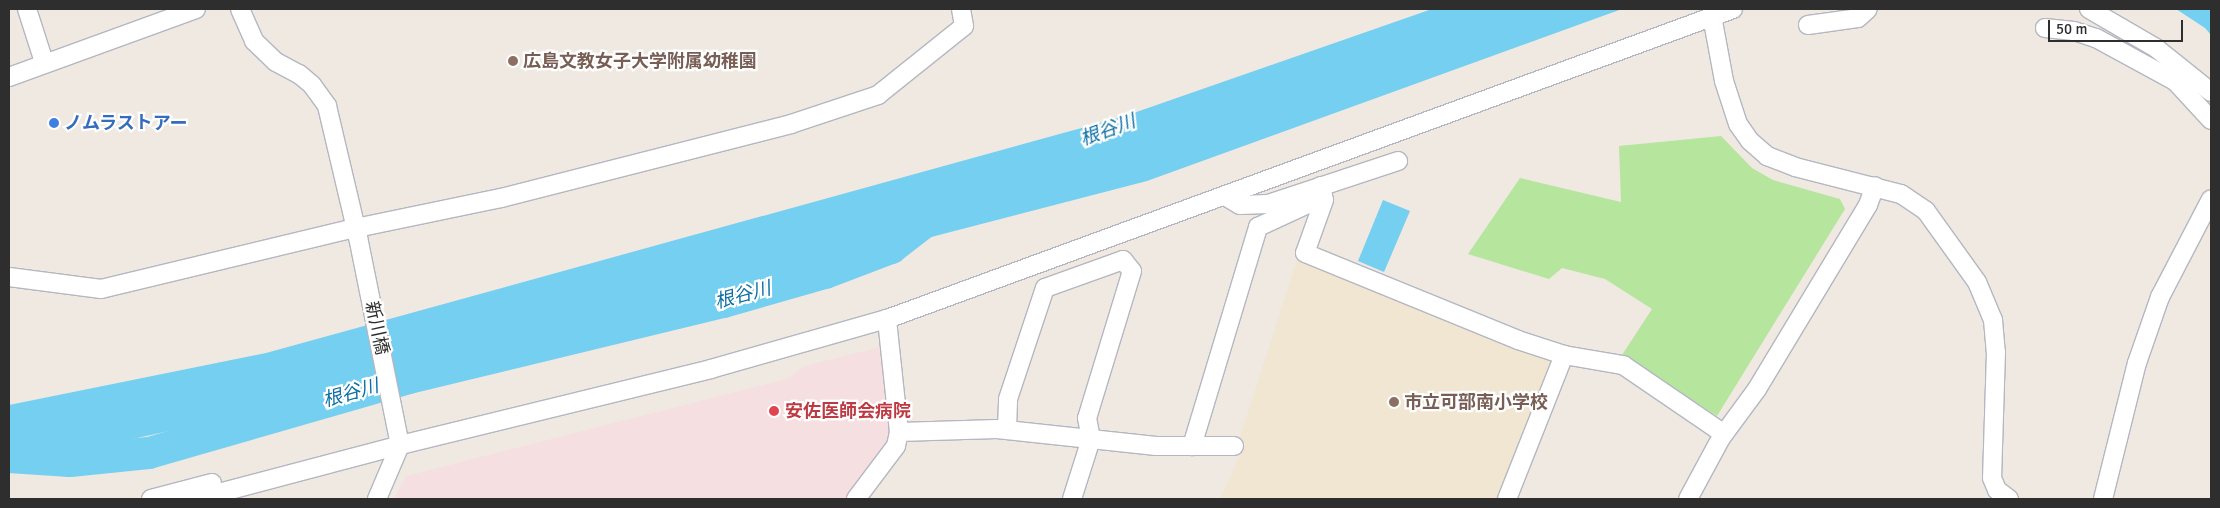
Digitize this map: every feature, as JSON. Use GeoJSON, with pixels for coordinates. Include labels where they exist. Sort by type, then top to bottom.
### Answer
{"type":"FeatureCollection","features":[{"type":"Feature","properties":{"kind":"street"},"geometry":{"type":"LineString","coordinates":[[28,9],[44,62]]}},
{"type":"Feature","properties":{"kind":"street"},"geometry":{"type":"LineString","coordinates":[[9,77],[44,62],[196,9]]}},
{"type":"Feature","properties":{"kind":"street","name":"新川橋"},"geometry":{"type":"LineString","coordinates":[[240,9],[254,41],[276,62],[306,79],[327,106],[397,418],[400,444]]}},
{"type":"Feature","properties":{"kind":"street"},"geometry":{"type":"LineString","coordinates":[[9,277],[101,289],[357,233],[791,124],[878,95],[964,26],[961,9]]}},
{"type":"Feature","properties":{"kind":"street"},"geometry":{"type":"LineString","coordinates":[[196,499],[400,444],[711,369],[887,318],[1733,9]]}},
{"type":"Feature","properties":{"kind":"street"},"geometry":{"type":"LineString","coordinates":[[1808,25],[1858,18],[1868,9]]}},
{"type":"Feature","properties":{"kind":"street"},"geometry":{"type":"LineString","coordinates":[[2089,9],[2156,48],[2179,75],[2211,120]]}},
{"type":"Feature","properties":{"kind":"street"},"geometry":{"type":"LineString","coordinates":[[1712,16],[1724,81],[1738,124],[1750,141],[1767,156],[1795,167],[1901,194],[1926,210],[1977,282],[1993,320],[1996,352],[1992,478],[1998,490],[2009,499]]}},
{"type":"Feature","properties":{"kind":"street"},"geometry":{"type":"LineString","coordinates":[[2045,28],[2074,31],[2096,38],[2179,75],[2211,92]]}},
{"type":"Feature","properties":{"kind":"street"},"geometry":{"type":"LineString","coordinates":[[1225,196],[1240,205],[1268,204],[1398,161]]}},
{"type":"Feature","properties":{"kind":"street"},"geometry":{"type":"LineString","coordinates":[[1321,186],[1324,200],[1305,253],[1518,340],[1564,355],[1623,365],[1724,434]]}},
{"type":"Feature","properties":{"kind":"street"},"geometry":{"type":"LineString","coordinates":[[1192,446],[1258,227],[1312,202],[1321,186]]}},
{"type":"Feature","properties":{"kind":"street"},"geometry":{"type":"LineString","coordinates":[[1688,499],[1724,434],[1757,390],[1868,205],[1875,186]]}},
{"type":"Feature","properties":{"kind":"street"},"geometry":{"type":"LineString","coordinates":[[2104,499],[2137,363],[2160,297],[2211,199]]}},
{"type":"Feature","properties":{"kind":"street"},"geometry":{"type":"LineString","coordinates":[[1006,430],[1008,399],[1045,288],[1123,260],[1132,271],[1087,418],[1091,439],[1072,499]]}},
{"type":"Feature","properties":{"kind":"street"},"geometry":{"type":"LineString","coordinates":[[856,499],[896,446],[899,432],[887,318]]}},
{"type":"Feature","properties":{"kind":"street"},"geometry":{"type":"LineString","coordinates":[[1507,499],[1564,355]]}},
{"type":"Feature","properties":{"kind":"street"},"geometry":{"type":"LineString","coordinates":[[899,432],[1006,430],[1091,439],[1192,446],[1234,446]]}},
{"type":"Feature","properties":{"kind":"street"},"geometry":{"type":"LineString","coordinates":[[151,499],[345,449],[400,444]]}},
{"type":"Feature","properties":{"kind":"street"},"geometry":{"type":"LineString","coordinates":[[377,499],[400,444]]}},
{"type":"Feature","properties":{"kind":"shaded area","name":"市立可部南小学校"},"geometry":{"type":"Polygon","coordinates":[[[1297,260],[1550,358],[1553,364],[1499,499],[1220,499],[1246,443],[1239,440],[1297,260]]]}},
{"type":"Feature","properties":{"kind":"shaded area","name":"安佐医師会病院"},"geometry":{"type":"Polygon","coordinates":[[[884,346],[890,444],[848,499],[394,499],[406,476],[787,379],[805,366],[884,346]]]}},
{"type":"Feature","properties":{"kind":"green space"},"geometry":{"type":"Polygon","coordinates":[[[1721,136],[1752,168],[1773,180],[1840,199],[1845,209],[1717,416],[1622,355],[1652,309],[1605,279],[1562,268],[1549,279],[1468,254],[1520,178],[1621,202],[1619,146],[1721,136]]]}},
{"type":"Feature","properties":{"kind":"water"},"geometry":{"type":"Polygon","coordinates":[[[1432,9],[1622,9],[1147,181],[261,411],[9,466],[9,405],[266,353],[1125,116],[1432,9]]]}},
{"type":"Feature","properties":{"kind":"water"},"geometry":{"type":"Polygon","coordinates":[[[2176,9],[2211,9],[2211,35],[2205,28],[2176,9]]]}},
{"type":"Feature","properties":{"kind":"water"},"geometry":{"type":"Polygon","coordinates":[[[1383,200],[1410,211],[1384,272],[1358,261],[1383,200]]]}},
{"type":"Feature","properties":{"kind":"waterway","name":"根谷川"},"geometry":{"type":"LineString","coordinates":[[9,457],[70,461],[149,453],[409,378],[723,302],[825,273],[891,248],[926,221]]}},
{"type":"Feature","properties":{"kind":"place","name":"広島文教女子大学附属幼稚園"},"geometry":{"type":"Point","coordinates":[513,61]}},
{"type":"Feature","properties":{"kind":"place","name":"ノムラストアー"},"geometry":{"type":"Point","coordinates":[54,123]}},
{"type":"Feature","properties":{"kind":"place","name":"市立可部南小学校"},"geometry":{"type":"Point","coordinates":[1394,402]}},
{"type":"Feature","properties":{"kind":"place","name":"安佐医師会病院"},"geometry":{"type":"Point","coordinates":[774,411]}}]}
